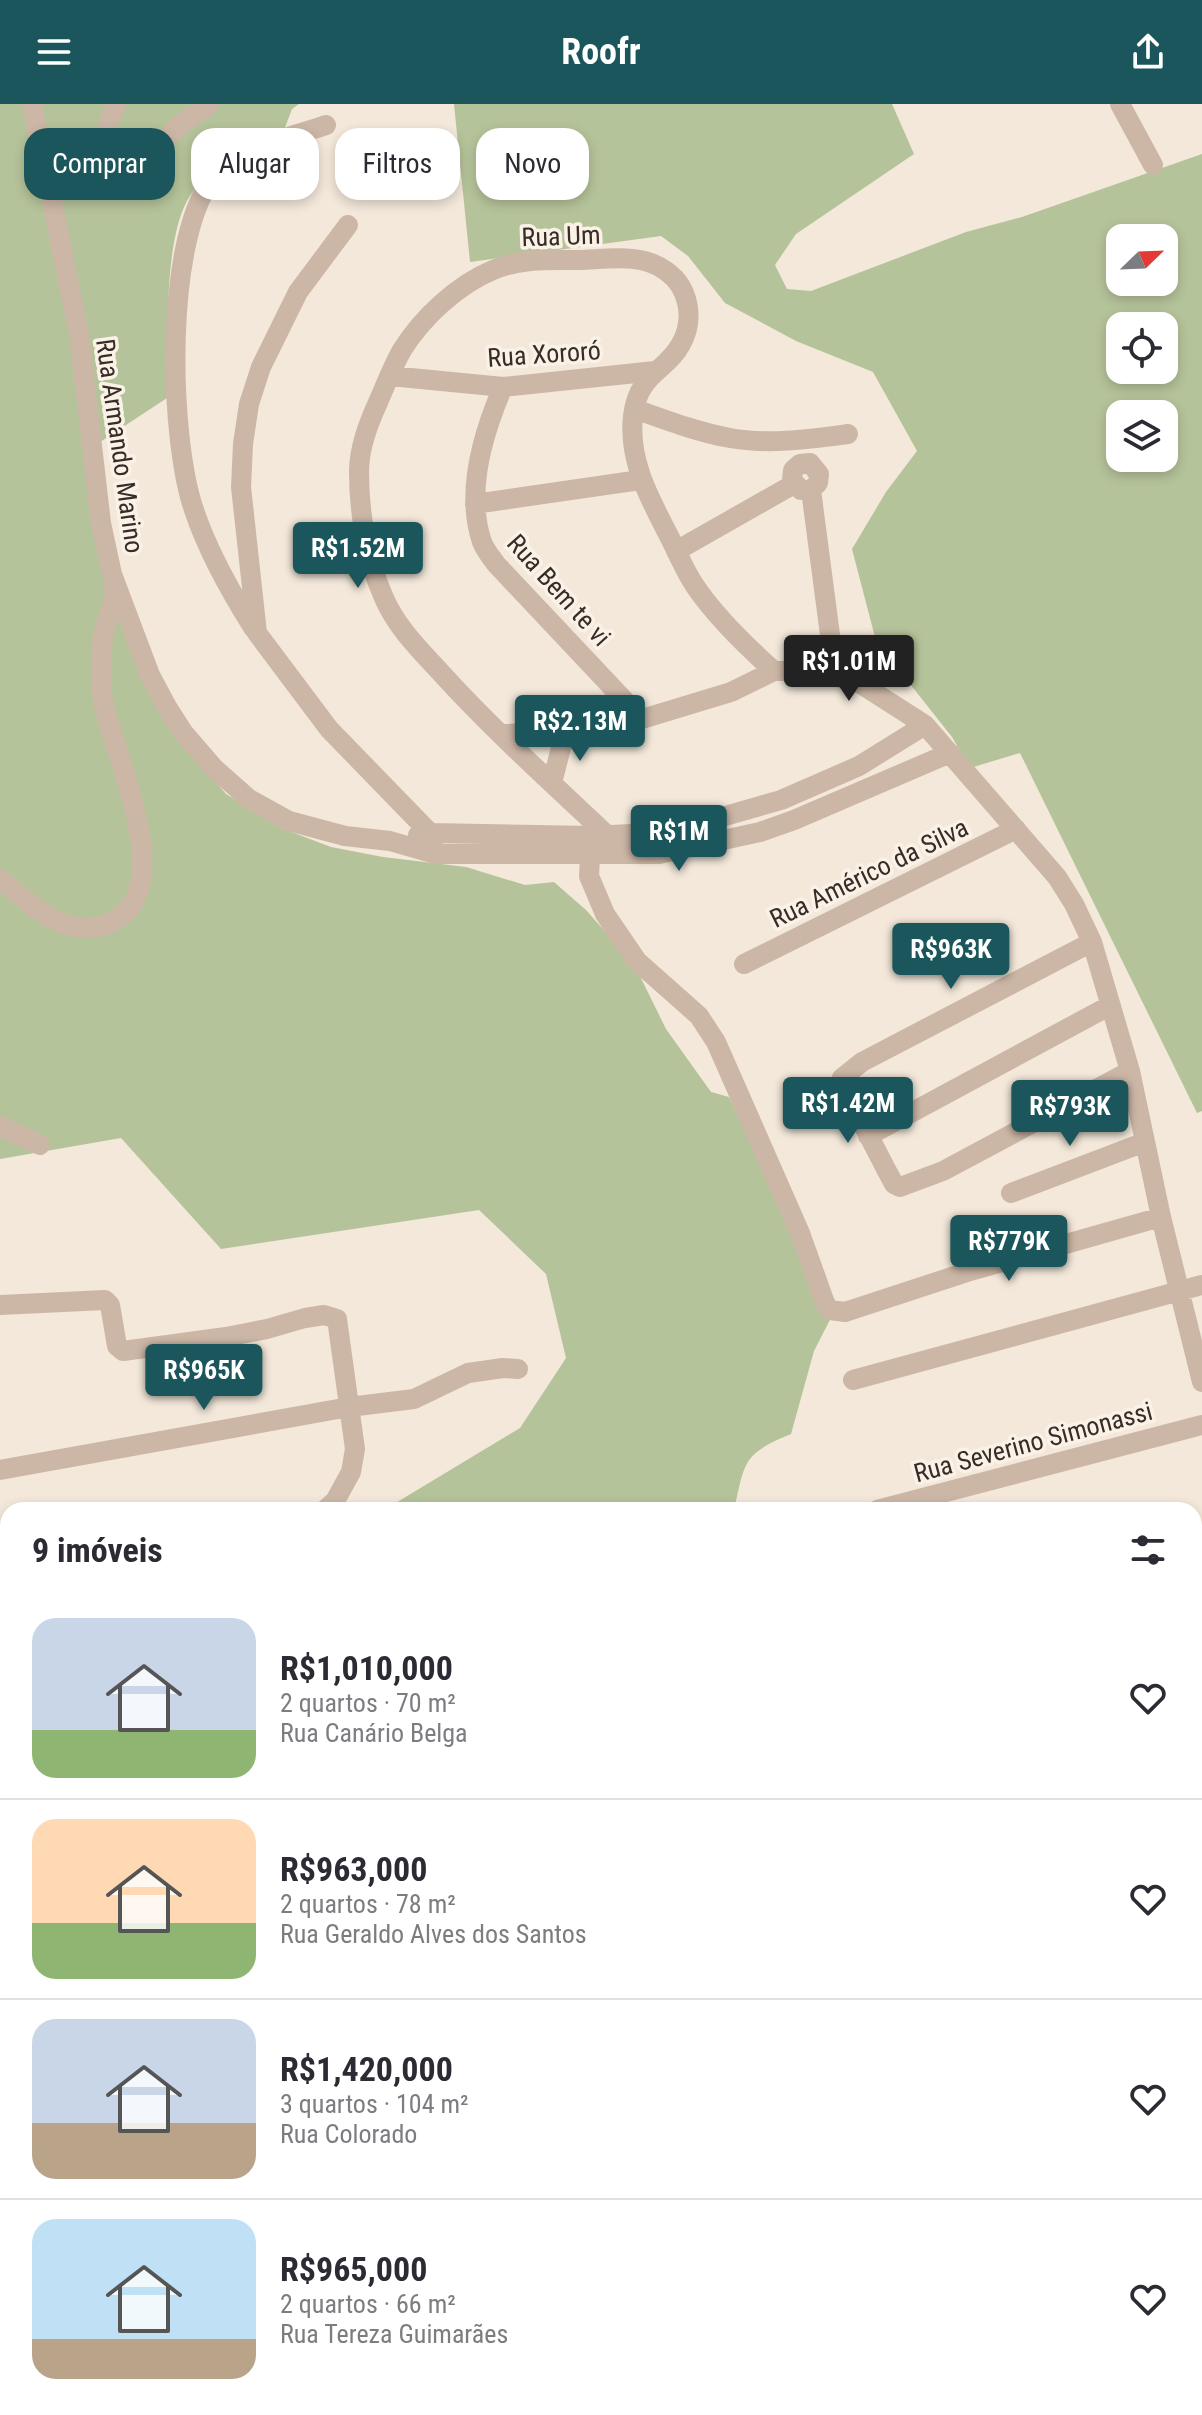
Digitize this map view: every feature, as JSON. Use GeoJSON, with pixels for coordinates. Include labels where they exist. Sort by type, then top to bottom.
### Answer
{"type":"FeatureCollection","features":[{"type":"Feature","properties":{"kind":"street"},"geometry":{"type":"LineString","coordinates":[[116,104],[100,152],[106,177],[123,180],[142,173],[159,146],[181,124],[209,104]]}},
{"type":"Feature","properties":{"kind":"street"},"geometry":{"type":"LineString","coordinates":[[1120,104],[1153,165]]}},
{"type":"Feature","properties":{"kind":"street","name":"Rua Armando Marino"},"geometry":{"type":"LineString","coordinates":[[35,110],[79,334],[101,523],[112,574],[150,675],[167,707],[183,732],[214,768],[249,799],[289,821],[345,836],[390,841],[435,854],[596,842],[669,832],[781,800],[859,766],[925,725]]}},
{"type":"Feature","properties":{"kind":"street"},"geometry":{"type":"LineString","coordinates":[[326,125],[247,154],[217,173],[202,196],[189,228],[177,309],[178,425],[182,470],[210,550],[232,594],[257,633],[329,729],[430,833],[435,854]]}},
{"type":"Feature","properties":{"kind":"street"},"geometry":{"type":"LineString","coordinates":[[257,633],[241,487],[249,404],[261,367],[298,292],[348,225]]}},
{"type":"Feature","properties":{"kind":"street","name":"Rua Um"},"geometry":{"type":"LineString","coordinates":[[596,842],[552,783],[500,734],[399,627],[384,598],[371,561],[363,523],[359,469],[367,426],[410,340],[440,305],[460,289],[490,271],[510,264],[536,260],[634,259],[648,261],[668,272],[678,280],[684,292],[688,306],[686,330],[681,346],[655,371]]}},
{"type":"Feature","properties":{"kind":"street"},"geometry":{"type":"LineString","coordinates":[[655,371],[644,383],[635,409],[633,441],[640,480],[695,587],[730,628],[774,671]]}},
{"type":"Feature","properties":{"kind":"street","name":"Rua Xororó"},"geometry":{"type":"LineString","coordinates":[[390,376],[503,387],[655,371]]}},
{"type":"Feature","properties":{"kind":"street","name":"Rua Bem te vi"},"geometry":{"type":"LineString","coordinates":[[503,387],[488,427],[477,471],[475,504],[483,544],[496,564],[642,719]]}},
{"type":"Feature","properties":{"kind":"street"},"geometry":{"type":"LineString","coordinates":[[635,409],[705,433],[733,439],[803,439],[848,434]]}},
{"type":"Feature","properties":{"kind":"street"},"geometry":{"type":"LineString","coordinates":[[803,439],[805,463],[793,470],[802,487],[832,650],[832,675]]}},
{"type":"Feature","properties":{"kind":"street"},"geometry":{"type":"LineString","coordinates":[[475,504],[640,480]]}},
{"type":"Feature","properties":{"kind":"street"},"geometry":{"type":"LineString","coordinates":[[676,551],[802,487]]}},
{"type":"Feature","properties":{"kind":"street"},"geometry":{"type":"LineString","coordinates":[[0,879],[55,922],[80,928],[104,926],[117,919],[139,893],[142,880],[141,840],[104,703],[103,635],[116,597],[112,574]]}},
{"type":"Feature","properties":{"kind":"street"},"geometry":{"type":"LineString","coordinates":[[500,734],[565,732],[642,719],[731,692],[774,671],[808,671],[861,684],[925,725],[1067,890],[1092,942],[1130,1071],[1161,1217],[1202,1382]]}},
{"type":"Feature","properties":{"kind":"street"},"geometry":{"type":"LineString","coordinates":[[552,783],[565,732]]}},
{"type":"Feature","properties":{"kind":"street","name":"Rua Armando Marino"},"geometry":{"type":"LineString","coordinates":[[390,841],[430,833],[596,842],[659,854],[760,832],[950,753]]}},
{"type":"Feature","properties":{"kind":"street","name":"Rua Américo da Silva"},"geometry":{"type":"LineString","coordinates":[[744,964],[1016,829]]}},
{"type":"Feature","properties":{"kind":"street"},"geometry":{"type":"LineString","coordinates":[[596,842],[589,876],[593,890],[637,961],[699,1016],[716,1042],[800,1233],[830,1310],[845,1312],[967,1272],[1161,1217]]}},
{"type":"Feature","properties":{"kind":"street"},"geometry":{"type":"LineString","coordinates":[[1092,942],[884,1050],[842,1078],[844,1088],[894,1184],[900,1187],[943,1171],[1130,1071]]}},
{"type":"Feature","properties":{"kind":"street"},"geometry":{"type":"LineString","coordinates":[[868,1136],[1109,1006]]}},
{"type":"Feature","properties":{"kind":"street"},"geometry":{"type":"LineString","coordinates":[[0,1126],[40,1145]]}},
{"type":"Feature","properties":{"kind":"street"},"geometry":{"type":"LineString","coordinates":[[1011,1193],[1145,1142]]}},
{"type":"Feature","properties":{"kind":"street"},"geometry":{"type":"LineString","coordinates":[[853,1380],[1202,1285]]}},
{"type":"Feature","properties":{"kind":"street"},"geometry":{"type":"LineString","coordinates":[[0,1305],[105,1300],[110,1305],[117,1346],[123,1351],[253,1332],[305,1318],[332,1316],[337,1319],[355,1449],[353,1462],[334,1502]]}},
{"type":"Feature","properties":{"kind":"street"},"geometry":{"type":"LineString","coordinates":[[0,1470],[349,1407],[414,1399],[455,1378],[482,1370],[518,1369]]}},
{"type":"Feature","properties":{"kind":"street","name":"Rua Severino Simonassi"},"geometry":{"type":"LineString","coordinates":[[908,1502],[1202,1425]]}},
{"type":"Feature","properties":{"kind":"green space"},"geometry":{"type":"Polygon","coordinates":[[[0,104],[299,104],[292,109],[285,128],[191,128],[191,195],[179,220],[170,269],[167,398],[85,452],[100,556],[198,761],[226,794],[281,828],[331,847],[466,867],[525,885],[554,882],[586,910],[634,964],[666,1029],[711,1092],[729,1097],[835,1310],[814,1351],[791,1434],[754,1454],[744,1470],[736,1502],[397,1502],[520,1428],[566,1358],[546,1274],[479,1210],[221,1249],[121,1138],[0,1159],[0,104]]]}},
{"type":"Feature","properties":{"kind":"green space"},"geometry":{"type":"Polygon","coordinates":[[[454,104],[892,104],[914,154],[796,234],[775,265],[787,289],[811,291],[966,232],[1022,217],[1202,154],[1202,1111],[1197,1113],[1020,753],[970,768],[952,737],[876,641],[852,549],[886,492],[917,451],[873,372],[796,341],[725,303],[688,256],[661,236],[470,262],[460,163],[460,128],[456,128],[454,104]]]}}]}
